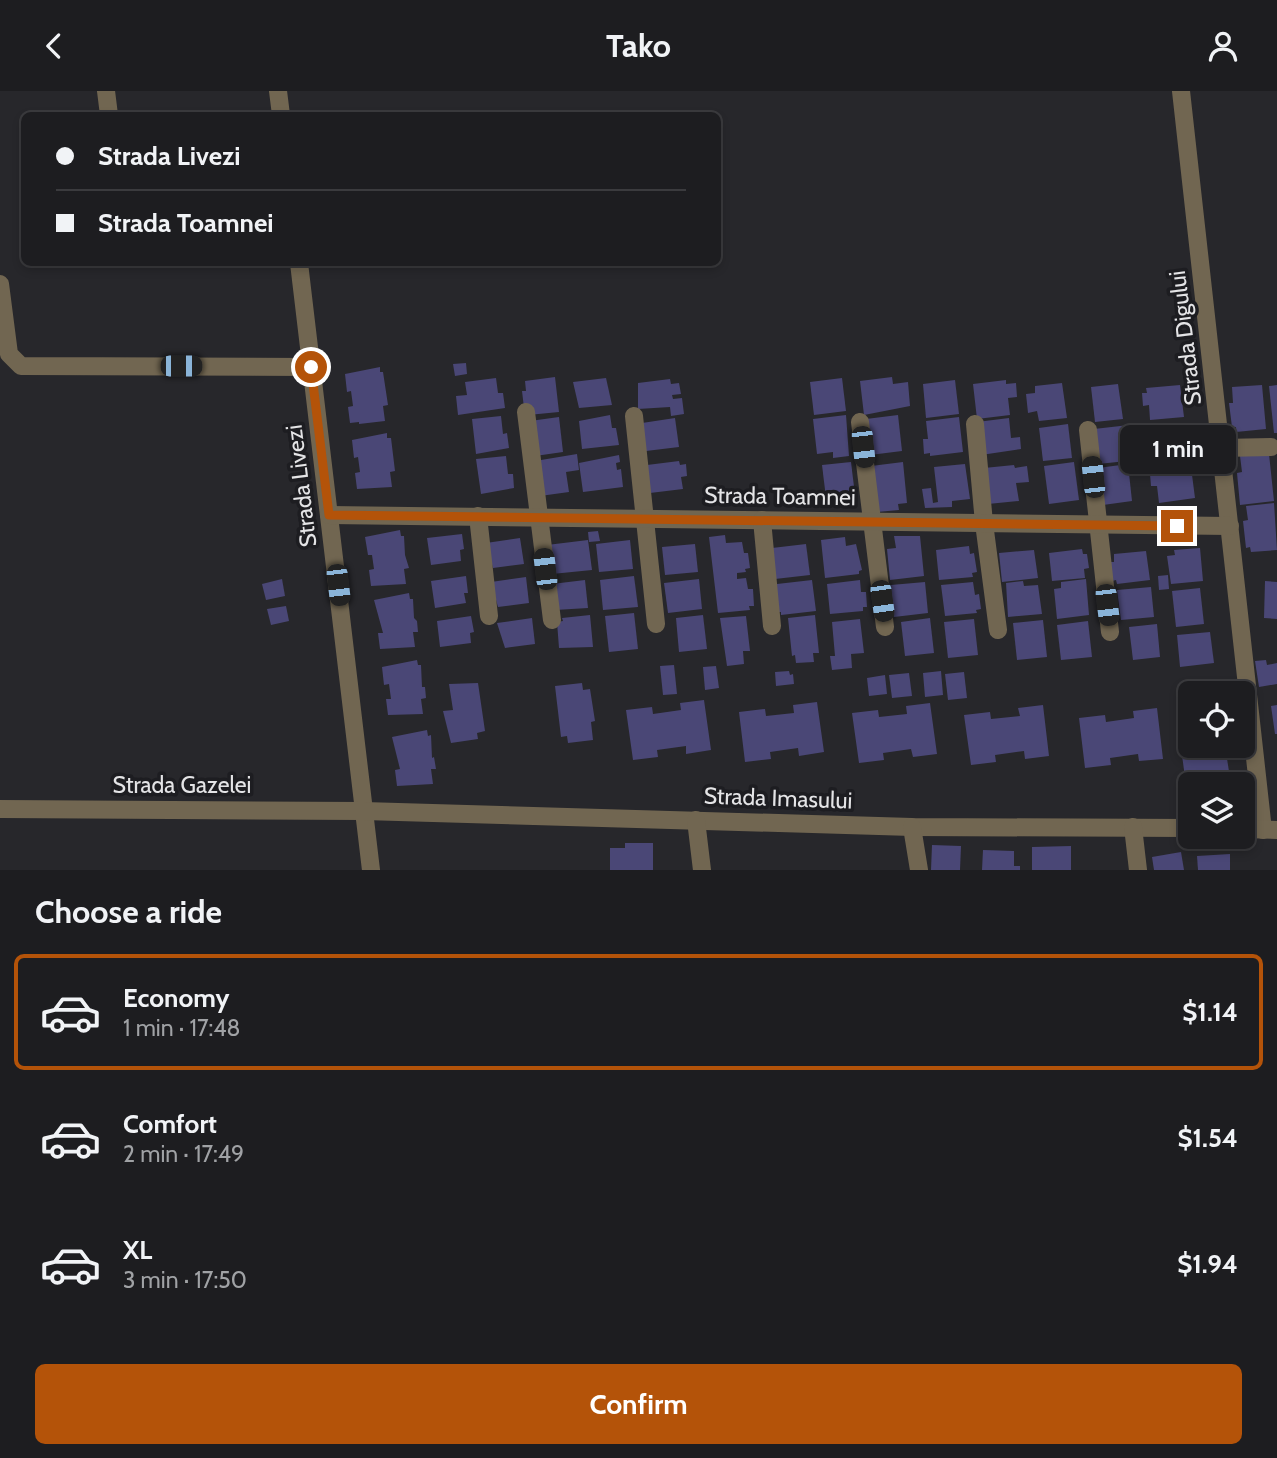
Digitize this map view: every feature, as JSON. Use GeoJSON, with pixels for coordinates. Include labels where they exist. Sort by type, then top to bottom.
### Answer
{"type":"FeatureCollection","features":[{"type":"Feature","properties":{"kind":"street"},"geometry":{"type":"LineString","coordinates":[[106,91],[109,112]]}},
{"type":"Feature","properties":{"kind":"street"},"geometry":{"type":"LineString","coordinates":[[278,91],[281,112]]}},
{"type":"Feature","properties":{"kind":"street","name":"Strada Digului"},"geometry":{"type":"LineString","coordinates":[[1181,91],[1230,526],[1270,830]]}},
{"type":"Feature","properties":{"kind":"street","name":"Strada Livezi"},"geometry":{"type":"LineString","coordinates":[[299,266],[372,870]]}},
{"type":"Feature","properties":{"kind":"street"},"geometry":{"type":"LineString","coordinates":[[0,284],[9,354],[21,366],[311,367]]}},
{"type":"Feature","properties":{"kind":"street"},"geometry":{"type":"LineString","coordinates":[[526,412],[552,620]]}},
{"type":"Feature","properties":{"kind":"street"},"geometry":{"type":"LineString","coordinates":[[634,416],[656,624]]}},
{"type":"Feature","properties":{"kind":"street"},"geometry":{"type":"LineString","coordinates":[[860,422],[886,627]]}},
{"type":"Feature","properties":{"kind":"street"},"geometry":{"type":"LineString","coordinates":[[975,424],[998,630]]}},
{"type":"Feature","properties":{"kind":"street"},"geometry":{"type":"LineString","coordinates":[[1088,430],[1110,632]]}},
{"type":"Feature","properties":{"kind":"street"},"geometry":{"type":"LineString","coordinates":[[1222,448],[1271,447]]}},
{"type":"Feature","properties":{"kind":"street","name":"Strada Toamnei"},"geometry":{"type":"LineString","coordinates":[[329,515],[1230,526]]}},
{"type":"Feature","properties":{"kind":"street"},"geometry":{"type":"LineString","coordinates":[[478,516],[489,616]]}},
{"type":"Feature","properties":{"kind":"street"},"geometry":{"type":"LineString","coordinates":[[762,520],[772,626]]}},
{"type":"Feature","properties":{"kind":"street","name":"Strada Gazelei"},"geometry":{"type":"LineString","coordinates":[[0,809],[365,811]]}},
{"type":"Feature","properties":{"kind":"street","name":"Strada Imasului"},"geometry":{"type":"LineString","coordinates":[[365,811],[912,827],[1178,828]]}},
{"type":"Feature","properties":{"kind":"street"},"geometry":{"type":"LineString","coordinates":[[696,820],[702,870]]}},
{"type":"Feature","properties":{"kind":"street"},"geometry":{"type":"LineString","coordinates":[[912,827],[919,870]]}},
{"type":"Feature","properties":{"kind":"street"},"geometry":{"type":"LineString","coordinates":[[1133,827],[1138,870]]}},
{"type":"Feature","properties":{"kind":"building"},"geometry":{"type":"Polygon","coordinates":[[[466,363],[467,374],[455,376],[453,364],[466,363]]]}},
{"type":"Feature","properties":{"kind":"building"},"geometry":{"type":"Polygon","coordinates":[[[380,367],[388,405],[383,406],[385,421],[350,423],[348,407],[353,406],[351,391],[347,392],[345,374],[380,367]]]}},
{"type":"Feature","properties":{"kind":"building"},"geometry":{"type":"Polygon","coordinates":[[[555,377],[559,412],[528,415],[524,408],[522,391],[526,391],[525,381],[555,377]]]}},
{"type":"Feature","properties":{"kind":"building"},"geometry":{"type":"Polygon","coordinates":[[[892,377],[893,384],[908,382],[910,406],[864,415],[860,381],[892,377]]]}},
{"type":"Feature","properties":{"kind":"building"},"geometry":{"type":"Polygon","coordinates":[[[496,378],[498,393],[503,393],[505,408],[458,415],[456,396],[467,395],[465,382],[496,378]]]}},
{"type":"Feature","properties":{"kind":"building"},"geometry":{"type":"Polygon","coordinates":[[[606,378],[612,405],[579,408],[573,382],[606,378]]]}},
{"type":"Feature","properties":{"kind":"building"},"geometry":{"type":"Polygon","coordinates":[[[842,378],[846,411],[814,415],[810,382],[842,378]]]}},
{"type":"Feature","properties":{"kind":"building"},"geometry":{"type":"Polygon","coordinates":[[[670,379],[671,384],[679,383],[681,394],[672,395],[673,399],[682,398],[684,414],[671,416],[670,407],[638,409],[638,383],[670,379]]]}},
{"type":"Feature","properties":{"kind":"building"},"geometry":{"type":"Polygon","coordinates":[[[955,380],[959,414],[926,418],[923,384],[955,380]]]}},
{"type":"Feature","properties":{"kind":"building"},"geometry":{"type":"Polygon","coordinates":[[[1006,380],[1006,384],[1016,383],[1017,397],[1008,398],[1010,415],[977,419],[973,384],[1006,380]]]}},
{"type":"Feature","properties":{"kind":"building"},"geometry":{"type":"Polygon","coordinates":[[[1062,383],[1067,418],[1039,421],[1037,411],[1028,413],[1026,394],[1035,393],[1035,386],[1062,383]]]}},
{"type":"Feature","properties":{"kind":"building"},"geometry":{"type":"Polygon","coordinates":[[[1118,384],[1123,419],[1095,422],[1091,387],[1118,384]]]}},
{"type":"Feature","properties":{"kind":"building"},"geometry":{"type":"Polygon","coordinates":[[[1180,385],[1184,417],[1150,420],[1149,405],[1143,406],[1142,393],[1147,393],[1146,388],[1180,385]]]}},
{"type":"Feature","properties":{"kind":"building"},"geometry":{"type":"Polygon","coordinates":[[[1262,385],[1266,429],[1236,432],[1236,427],[1232,427],[1229,403],[1233,403],[1232,387],[1262,385]]]}},
{"type":"Feature","properties":{"kind":"building"},"geometry":{"type":"Polygon","coordinates":[[[1277,385],[1277,433],[1274,433],[1269,386],[1277,385]]]}},
{"type":"Feature","properties":{"kind":"building"},"geometry":{"type":"Polygon","coordinates":[[[610,415],[619,445],[582,449],[579,421],[610,415]]]}},
{"type":"Feature","properties":{"kind":"building"},"geometry":{"type":"Polygon","coordinates":[[[846,415],[849,456],[833,458],[833,452],[817,454],[813,419],[846,415]]]}},
{"type":"Feature","properties":{"kind":"building"},"geometry":{"type":"Polygon","coordinates":[[[898,415],[902,451],[870,455],[866,419],[898,415]]]}},
{"type":"Feature","properties":{"kind":"building"},"geometry":{"type":"Polygon","coordinates":[[[501,416],[503,434],[507,433],[509,448],[476,454],[472,419],[501,416]]]}},
{"type":"Feature","properties":{"kind":"building"},"geometry":{"type":"Polygon","coordinates":[[[559,417],[563,452],[535,456],[530,421],[559,417]]]}},
{"type":"Feature","properties":{"kind":"building"},"geometry":{"type":"Polygon","coordinates":[[[959,417],[963,452],[930,456],[930,453],[924,454],[923,439],[928,439],[926,421],[959,417]]]}},
{"type":"Feature","properties":{"kind":"building"},"geometry":{"type":"Polygon","coordinates":[[[675,418],[679,447],[646,451],[642,423],[675,418]]]}},
{"type":"Feature","properties":{"kind":"building"},"geometry":{"type":"Polygon","coordinates":[[[1009,418],[1011,438],[1020,437],[1021,449],[981,455],[977,422],[1009,418]]]}},
{"type":"Feature","properties":{"kind":"building"},"geometry":{"type":"Polygon","coordinates":[[[1068,424],[1072,458],[1043,461],[1039,428],[1068,424]]]}},
{"type":"Feature","properties":{"kind":"building"},"geometry":{"type":"Polygon","coordinates":[[[1138,424],[1140,443],[1125,445],[1127,461],[1098,464],[1094,429],[1138,424]]]}},
{"type":"Feature","properties":{"kind":"building"},"geometry":{"type":"Polygon","coordinates":[[[1185,426],[1189,460],[1156,464],[1154,447],[1147,448],[1145,432],[1185,426]]]}},
{"type":"Feature","properties":{"kind":"building"},"geometry":{"type":"Polygon","coordinates":[[[387,433],[387,438],[391,438],[395,471],[390,472],[392,487],[357,489],[355,473],[360,472],[358,457],[354,458],[352,440],[387,433]]]}},
{"type":"Feature","properties":{"kind":"building"},"geometry":{"type":"Polygon","coordinates":[[[577,454],[579,470],[566,472],[569,492],[540,496],[535,461],[577,454]]]}},
{"type":"Feature","properties":{"kind":"building"},"geometry":{"type":"Polygon","coordinates":[[[1269,454],[1274,501],[1240,505],[1237,473],[1242,472],[1240,456],[1269,454]]]}},
{"type":"Feature","properties":{"kind":"building"},"geometry":{"type":"Polygon","coordinates":[[[619,455],[620,462],[616,463],[617,470],[621,469],[623,487],[583,492],[579,463],[619,455]]]}},
{"type":"Feature","properties":{"kind":"building"},"geometry":{"type":"Polygon","coordinates":[[[506,456],[508,474],[513,474],[514,488],[481,494],[476,459],[506,456]]]}},
{"type":"Feature","properties":{"kind":"building"},"geometry":{"type":"Polygon","coordinates":[[[679,461],[680,465],[686,464],[687,476],[681,477],[683,489],[650,493],[647,465],[679,461]]]}},
{"type":"Feature","properties":{"kind":"building"},"geometry":{"type":"Polygon","coordinates":[[[851,462],[855,495],[826,498],[822,465],[851,462]]]}},
{"type":"Feature","properties":{"kind":"building"},"geometry":{"type":"Polygon","coordinates":[[[903,462],[907,503],[898,504],[899,510],[877,512],[871,466],[903,462]]]}},
{"type":"Feature","properties":{"kind":"building"},"geometry":{"type":"Polygon","coordinates":[[[1074,462],[1079,500],[1049,504],[1044,466],[1074,462]]]}},
{"type":"Feature","properties":{"kind":"building"},"geometry":{"type":"Polygon","coordinates":[[[965,464],[970,499],[952,501],[952,507],[925,508],[922,489],[931,488],[933,503],[938,502],[934,467],[965,464]]]}},
{"type":"Feature","properties":{"kind":"building"},"geometry":{"type":"Polygon","coordinates":[[[1128,464],[1132,501],[1103,505],[1098,468],[1128,464]]]}},
{"type":"Feature","properties":{"kind":"building"},"geometry":{"type":"Polygon","coordinates":[[[1014,465],[1015,468],[1027,466],[1029,482],[1016,483],[1019,501],[988,504],[984,468],[1014,465]]]}},
{"type":"Feature","properties":{"kind":"building"},"geometry":{"type":"Polygon","coordinates":[[[1191,467],[1195,498],[1159,503],[1157,486],[1151,486],[1150,474],[1191,467]]]}},
{"type":"Feature","properties":{"kind":"building"},"geometry":{"type":"Polygon","coordinates":[[[1274,503],[1277,550],[1251,552],[1250,547],[1246,548],[1243,521],[1248,520],[1246,506],[1274,503]]]}},
{"type":"Feature","properties":{"kind":"building"},"geometry":{"type":"Polygon","coordinates":[[[400,530],[401,536],[404,536],[409,568],[404,569],[406,584],[371,586],[369,570],[374,569],[365,537],[400,530]]]}},
{"type":"Feature","properties":{"kind":"building"},"geometry":{"type":"Polygon","coordinates":[[[598,531],[600,541],[589,542],[588,532],[598,531]]]}},
{"type":"Feature","properties":{"kind":"building"},"geometry":{"type":"Polygon","coordinates":[[[462,534],[464,549],[460,550],[461,561],[431,565],[427,538],[462,534]]]}},
{"type":"Feature","properties":{"kind":"building"},"geometry":{"type":"Polygon","coordinates":[[[725,535],[726,543],[742,542],[744,553],[748,553],[750,568],[745,569],[746,572],[737,573],[737,579],[746,578],[748,589],[753,589],[754,606],[749,606],[750,610],[718,613],[709,537],[725,535]]]}},
{"type":"Feature","properties":{"kind":"building"},"geometry":{"type":"Polygon","coordinates":[[[894,536],[920,536],[924,576],[890,580],[887,549],[896,548],[894,536]]]}},
{"type":"Feature","properties":{"kind":"building"},"geometry":{"type":"Polygon","coordinates":[[[845,537],[846,546],[856,544],[862,570],[859,574],[825,578],[821,540],[845,537]]]}},
{"type":"Feature","properties":{"kind":"building"},"geometry":{"type":"Polygon","coordinates":[[[520,538],[524,564],[493,568],[486,543],[520,538]]]}},
{"type":"Feature","properties":{"kind":"building"},"geometry":{"type":"Polygon","coordinates":[[[588,540],[592,570],[552,574],[547,545],[588,540]]]}},
{"type":"Feature","properties":{"kind":"building"},"geometry":{"type":"Polygon","coordinates":[[[630,540],[633,569],[599,572],[596,544],[630,540]]]}},
{"type":"Feature","properties":{"kind":"building"},"geometry":{"type":"Polygon","coordinates":[[[695,544],[698,572],[665,575],[662,547],[695,544]]]}},
{"type":"Feature","properties":{"kind":"building"},"geometry":{"type":"Polygon","coordinates":[[[806,544],[810,575],[775,579],[772,548],[806,544]]]}},
{"type":"Feature","properties":{"kind":"building"},"geometry":{"type":"Polygon","coordinates":[[[969,546],[970,554],[974,553],[977,572],[972,573],[973,577],[939,580],[936,550],[969,546]]]}},
{"type":"Feature","properties":{"kind":"building"},"geometry":{"type":"Polygon","coordinates":[[[1200,548],[1203,581],[1171,584],[1167,556],[1175,555],[1174,550],[1200,548]]]}},
{"type":"Feature","properties":{"kind":"building"},"geometry":{"type":"Polygon","coordinates":[[[1082,549],[1083,554],[1087,554],[1089,568],[1084,569],[1085,578],[1052,581],[1049,553],[1082,549]]]}},
{"type":"Feature","properties":{"kind":"building"},"geometry":{"type":"Polygon","coordinates":[[[1034,550],[1038,578],[1002,582],[999,553],[1034,550]]]}},
{"type":"Feature","properties":{"kind":"building"},"geometry":{"type":"Polygon","coordinates":[[[1146,551],[1150,580],[1117,584],[1116,580],[1112,581],[1110,562],[1114,562],[1114,554],[1146,551]]]}},
{"type":"Feature","properties":{"kind":"building"},"geometry":{"type":"Polygon","coordinates":[[[1168,575],[1169,589],[1159,590],[1158,576],[1168,575]]]}},
{"type":"Feature","properties":{"kind":"building"},"geometry":{"type":"Polygon","coordinates":[[[466,576],[466,603],[435,608],[431,581],[466,576]]]}},
{"type":"Feature","properties":{"kind":"building"},"geometry":{"type":"Polygon","coordinates":[[[634,576],[638,607],[603,610],[600,580],[634,576]]]}},
{"type":"Feature","properties":{"kind":"building"},"geometry":{"type":"Polygon","coordinates":[[[526,577],[529,603],[498,607],[491,582],[526,577]]]}},
{"type":"Feature","properties":{"kind":"building"},"geometry":{"type":"Polygon","coordinates":[[[282,579],[285,596],[266,600],[262,584],[282,579]]]}},
{"type":"Feature","properties":{"kind":"building"},"geometry":{"type":"Polygon","coordinates":[[[699,579],[702,609],[668,613],[664,583],[699,579]]]}},
{"type":"Feature","properties":{"kind":"building"},"geometry":{"type":"Polygon","coordinates":[[[1086,579],[1089,615],[1057,619],[1054,589],[1061,588],[1061,582],[1086,579]]]}},
{"type":"Feature","properties":{"kind":"building"},"geometry":{"type":"Polygon","coordinates":[[[585,580],[588,608],[555,610],[552,584],[585,580]]]}},
{"type":"Feature","properties":{"kind":"building"},"geometry":{"type":"Polygon","coordinates":[[[812,580],[816,611],[781,615],[781,612],[777,612],[777,584],[812,580]]]}},
{"type":"Feature","properties":{"kind":"building"},"geometry":{"type":"Polygon","coordinates":[[[860,580],[861,592],[866,592],[867,607],[863,607],[863,611],[830,614],[827,584],[860,580]]]}},
{"type":"Feature","properties":{"kind":"building"},"geometry":{"type":"Polygon","coordinates":[[[1023,581],[1024,586],[1038,585],[1042,614],[1008,617],[1006,583],[1023,581]]]}},
{"type":"Feature","properties":{"kind":"building"},"geometry":{"type":"Polygon","coordinates":[[[1265,581],[1277,582],[1277,619],[1264,618],[1265,581]]]}},
{"type":"Feature","properties":{"kind":"building"},"geometry":{"type":"Polygon","coordinates":[[[925,582],[928,613],[894,617],[891,585],[925,582]]]}},
{"type":"Feature","properties":{"kind":"building"},"geometry":{"type":"Polygon","coordinates":[[[973,582],[975,595],[979,594],[981,609],[976,610],[977,613],[945,616],[941,585],[973,582]]]}},
{"type":"Feature","properties":{"kind":"building"},"geometry":{"type":"Polygon","coordinates":[[[1151,587],[1154,617],[1121,620],[1117,590],[1151,587]]]}},
{"type":"Feature","properties":{"kind":"building"},"geometry":{"type":"Polygon","coordinates":[[[1200,588],[1204,624],[1176,627],[1172,591],[1200,588]]]}},
{"type":"Feature","properties":{"kind":"building"},"geometry":{"type":"Polygon","coordinates":[[[409,593],[410,599],[413,599],[414,618],[417,621],[418,632],[413,632],[415,647],[380,649],[378,633],[383,633],[374,600],[409,593]]]}},
{"type":"Feature","properties":{"kind":"building"},"geometry":{"type":"Polygon","coordinates":[[[286,606],[289,621],[271,625],[267,609],[286,606]]]}},
{"type":"Feature","properties":{"kind":"building"},"geometry":{"type":"Polygon","coordinates":[[[634,613],[638,649],[609,652],[605,616],[634,613]]]}},
{"type":"Feature","properties":{"kind":"building"},"geometry":{"type":"Polygon","coordinates":[[[590,615],[593,647],[559,648],[557,622],[563,621],[562,618],[590,615]]]}},
{"type":"Feature","properties":{"kind":"building"},"geometry":{"type":"Polygon","coordinates":[[[703,615],[707,649],[679,652],[676,618],[703,615]]]}},
{"type":"Feature","properties":{"kind":"building"},"geometry":{"type":"Polygon","coordinates":[[[815,615],[819,653],[813,653],[814,662],[796,663],[795,655],[792,656],[788,618],[815,615]]]}},
{"type":"Feature","properties":{"kind":"building"},"geometry":{"type":"Polygon","coordinates":[[[471,616],[474,632],[470,633],[471,643],[440,647],[437,621],[471,616]]]}},
{"type":"Feature","properties":{"kind":"building"},"geometry":{"type":"Polygon","coordinates":[[[746,616],[750,651],[743,651],[744,664],[727,666],[720,618],[746,616]]]}},
{"type":"Feature","properties":{"kind":"building"},"geometry":{"type":"Polygon","coordinates":[[[532,618],[535,644],[505,648],[497,623],[532,618]]]}},
{"type":"Feature","properties":{"kind":"building"},"geometry":{"type":"Polygon","coordinates":[[[930,618],[934,653],[905,656],[901,622],[930,618]]]}},
{"type":"Feature","properties":{"kind":"building"},"geometry":{"type":"Polygon","coordinates":[[[860,619],[864,653],[851,654],[852,668],[832,670],[830,656],[835,656],[832,622],[860,619]]]}},
{"type":"Feature","properties":{"kind":"building"},"geometry":{"type":"Polygon","coordinates":[[[974,619],[978,655],[948,658],[944,622],[974,619]]]}},
{"type":"Feature","properties":{"kind":"building"},"geometry":{"type":"Polygon","coordinates":[[[1043,620],[1047,657],[1017,660],[1013,623],[1043,620]]]}},
{"type":"Feature","properties":{"kind":"building"},"geometry":{"type":"Polygon","coordinates":[[[1088,621],[1092,657],[1061,660],[1057,625],[1088,621]]]}},
{"type":"Feature","properties":{"kind":"building"},"geometry":{"type":"Polygon","coordinates":[[[1157,624],[1160,657],[1133,660],[1129,627],[1157,624]]]}},
{"type":"Feature","properties":{"kind":"building"},"geometry":{"type":"Polygon","coordinates":[[[1210,632],[1214,663],[1180,667],[1177,635],[1210,632]]]}},
{"type":"Feature","properties":{"kind":"building"},"geometry":{"type":"Polygon","coordinates":[[[417,660],[418,665],[421,665],[422,687],[425,687],[426,698],[421,699],[423,714],[388,715],[386,699],[391,699],[389,684],[384,685],[382,667],[417,660]]]}},
{"type":"Feature","properties":{"kind":"building"},"geometry":{"type":"Polygon","coordinates":[[[1266,660],[1267,665],[1277,663],[1277,684],[1259,687],[1255,661],[1266,660]]]}},
{"type":"Feature","properties":{"kind":"building"},"geometry":{"type":"Polygon","coordinates":[[[674,665],[677,694],[663,695],[660,666],[674,665]]]}},
{"type":"Feature","properties":{"kind":"building"},"geometry":{"type":"Polygon","coordinates":[[[716,666],[719,688],[705,690],[703,667],[716,666]]]}},
{"type":"Feature","properties":{"kind":"building"},"geometry":{"type":"Polygon","coordinates":[[[789,671],[790,675],[793,674],[794,684],[776,686],[775,672],[789,671]]]}},
{"type":"Feature","properties":{"kind":"building"},"geometry":{"type":"Polygon","coordinates":[[[941,671],[943,695],[925,697],[923,673],[941,671]]]}},
{"type":"Feature","properties":{"kind":"building"},"geometry":{"type":"Polygon","coordinates":[[[964,672],[967,698],[948,700],[945,674],[964,672]]]}},
{"type":"Feature","properties":{"kind":"building"},"geometry":{"type":"Polygon","coordinates":[[[909,673],[912,696],[892,698],[889,675],[909,673]]]}},
{"type":"Feature","properties":{"kind":"building"},"geometry":{"type":"Polygon","coordinates":[[[885,675],[887,694],[869,696],[867,678],[885,675]]]}},
{"type":"Feature","properties":{"kind":"building"},"geometry":{"type":"Polygon","coordinates":[[[478,683],[485,731],[477,733],[478,739],[451,743],[443,711],[453,710],[449,684],[478,683]]]}},
{"type":"Feature","properties":{"kind":"building"},"geometry":{"type":"Polygon","coordinates":[[[582,683],[583,690],[590,689],[595,721],[591,722],[593,740],[568,743],[567,736],[561,737],[555,686],[582,683]]]}},
{"type":"Feature","properties":{"kind":"building"},"geometry":{"type":"Polygon","coordinates":[[[704,700],[711,750],[686,754],[686,746],[657,750],[658,757],[633,760],[626,710],[652,707],[653,714],[681,710],[680,703],[704,700]]]}},
{"type":"Feature","properties":{"kind":"building"},"geometry":{"type":"Polygon","coordinates":[[[817,702],[824,752],[799,756],[798,748],[770,752],[771,759],[745,762],[739,712],[765,709],[766,716],[794,713],[793,705],[817,702]]]}},
{"type":"Feature","properties":{"kind":"building"},"geometry":{"type":"Polygon","coordinates":[[[930,703],[937,754],[913,757],[911,749],[883,753],[884,760],[859,763],[852,713],[878,710],[879,717],[907,714],[906,706],[930,703]]]}},
{"type":"Feature","properties":{"kind":"building"},"geometry":{"type":"Polygon","coordinates":[[[1043,705],[1049,756],[1025,759],[1024,751],[995,755],[996,762],[971,765],[964,715],[990,712],[991,719],[1020,716],[1018,708],[1043,705]]]}},
{"type":"Feature","properties":{"kind":"building"},"geometry":{"type":"Polygon","coordinates":[[[1277,705],[1277,734],[1275,734],[1271,706],[1277,705]]]}},
{"type":"Feature","properties":{"kind":"building"},"geometry":{"type":"Polygon","coordinates":[[[1157,708],[1163,759],[1139,761],[1138,754],[1110,758],[1111,765],[1085,768],[1079,718],[1105,715],[1106,722],[1134,718],[1133,711],[1157,708]]]}},
{"type":"Feature","properties":{"kind":"building"},"geometry":{"type":"Polygon","coordinates":[[[427,730],[428,736],[431,735],[432,758],[434,757],[436,769],[431,769],[433,784],[397,786],[395,770],[400,769],[392,737],[427,730]]]}},
{"type":"Feature","properties":{"kind":"building"},"geometry":{"type":"Polygon","coordinates":[[[1182,758],[1227,758],[1229,772],[1184,772],[1182,758]]]}},
{"type":"Feature","properties":{"kind":"building"},"geometry":{"type":"Polygon","coordinates":[[[625,843],[653,843],[653,870],[610,870],[610,848],[625,848],[625,843]]]}},
{"type":"Feature","properties":{"kind":"building"},"geometry":{"type":"Polygon","coordinates":[[[932,845],[961,846],[960,870],[931,870],[932,845]]]}},
{"type":"Feature","properties":{"kind":"building"},"geometry":{"type":"Polygon","coordinates":[[[1071,846],[1071,870],[1032,870],[1032,847],[1071,846]]]}},
{"type":"Feature","properties":{"kind":"building"},"geometry":{"type":"Polygon","coordinates":[[[983,850],[1014,851],[1014,866],[1020,866],[1020,870],[982,870],[983,850]]]}},
{"type":"Feature","properties":{"kind":"building"},"geometry":{"type":"Polygon","coordinates":[[[1181,852],[1184,870],[1154,870],[1152,857],[1181,852]]]}},
{"type":"Feature","properties":{"kind":"building"},"geometry":{"type":"Polygon","coordinates":[[[1230,854],[1230,870],[1198,870],[1197,856],[1230,854]]]}},
{"type":"Feature","properties":{"kind":"route"},"geometry":{"type":"LineString","coordinates":[[311,367],[329,515],[1177,526]]}}]}
